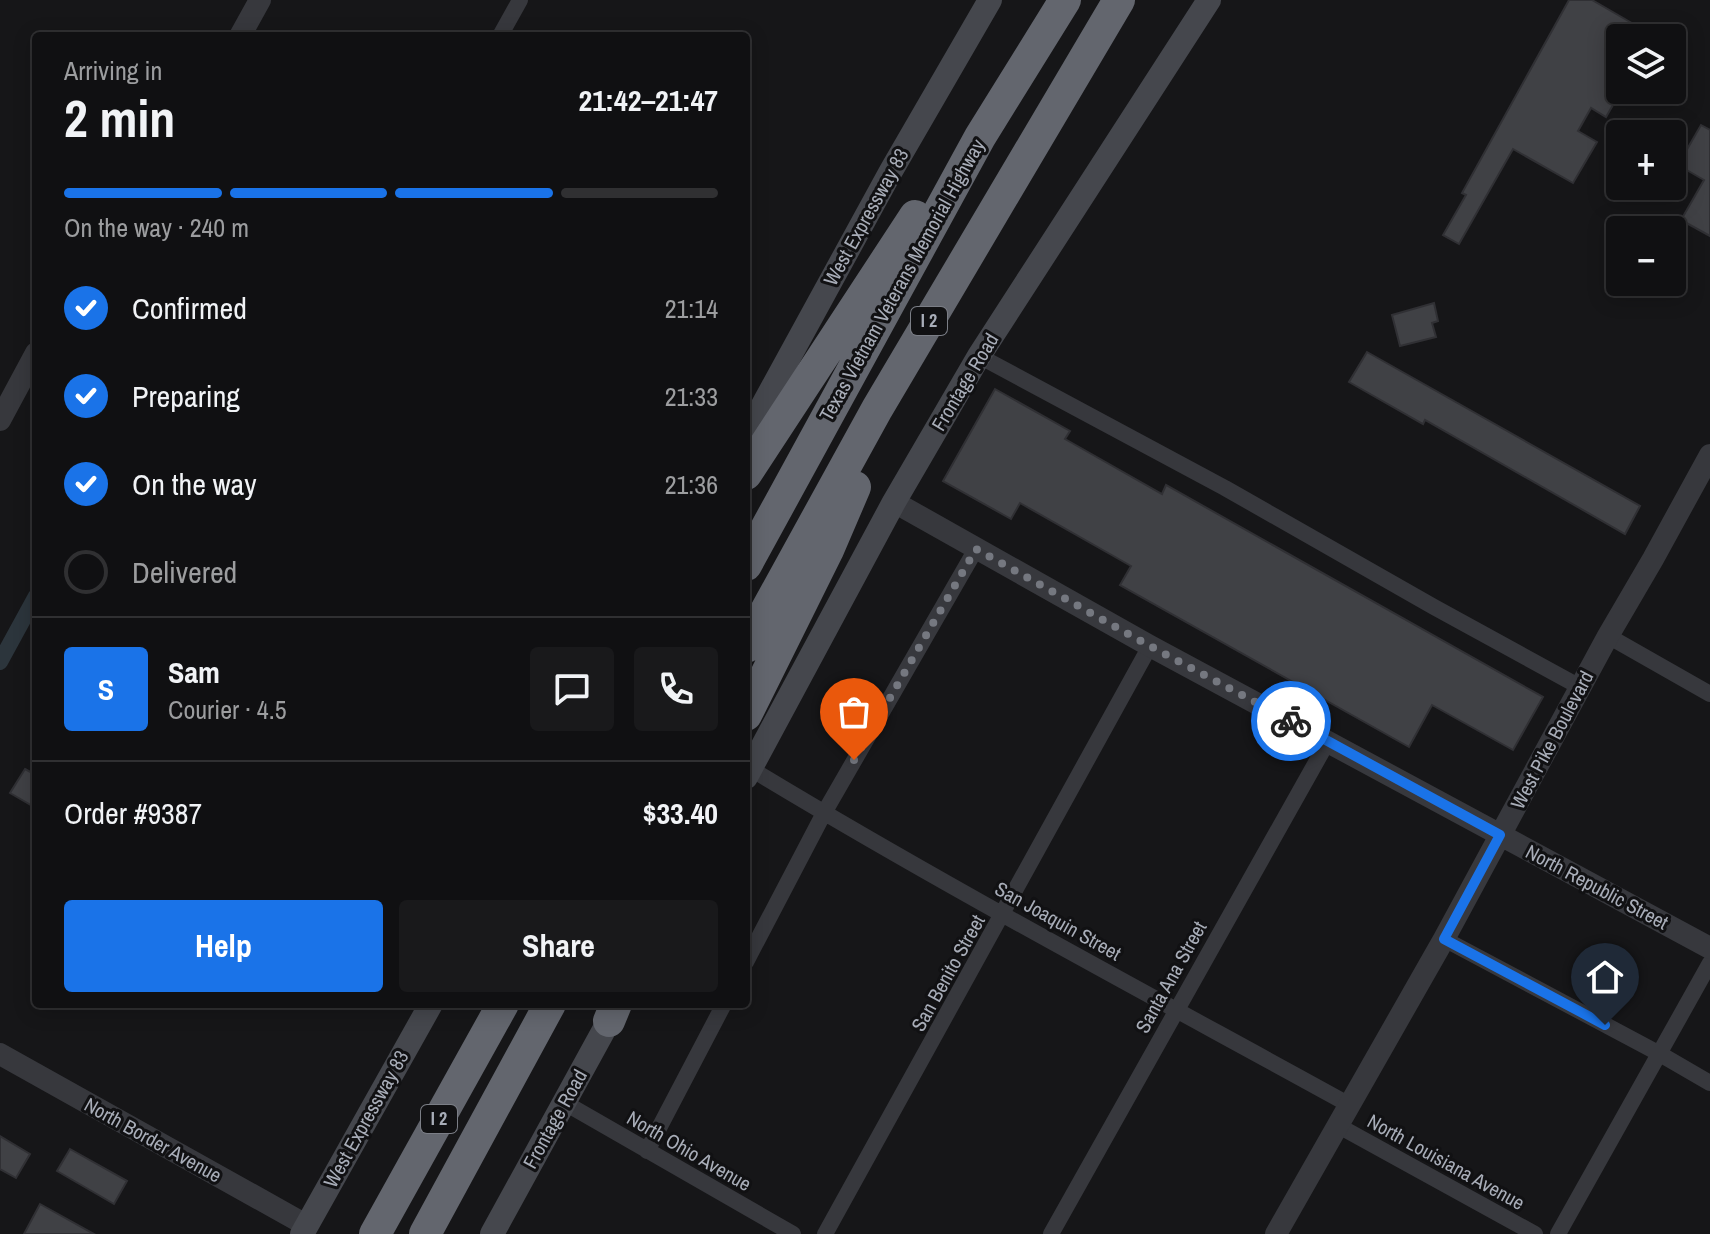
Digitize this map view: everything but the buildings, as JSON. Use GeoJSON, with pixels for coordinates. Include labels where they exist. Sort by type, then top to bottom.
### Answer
{"type":"FeatureCollection","features":[{"type":"Feature","properties":{"kind":"highway"},"geometry":{"type":"LineString","coordinates":[[750,468],[1058,0]]}},
{"type":"Feature","properties":{"kind":"highway","name":"Texas Vietnam Veterans Memorial Highway"},"geometry":{"type":"LineString","coordinates":[[750,558],[980,137],[1065,0]]}},
{"type":"Feature","properties":{"kind":"highway","name":"Texas Vietnam Veterans Memorial Highway"},"geometry":{"type":"LineString","coordinates":[[750,640],[877,409],[1119,0]]}},
{"type":"Feature","properties":{"kind":"highway"},"geometry":{"type":"LineString","coordinates":[[750,707],[828,550],[929,320]]}},
{"type":"Feature","properties":{"kind":"highway","name":"I 2"},"geometry":{"type":"LineString","coordinates":[[375,1234],[501,1008]]}},
{"type":"Feature","properties":{"kind":"highway","name":"I 2"},"geometry":{"type":"LineString","coordinates":[[425,1234],[548,1008]]}},
{"type":"Feature","properties":{"kind":"main road","name":"West Expressway 83"},"geometry":{"type":"LineString","coordinates":[[750,429],[891,171],[990,0]]}},
{"type":"Feature","properties":{"kind":"main road","name":"Frontage Road"},"geometry":{"type":"LineString","coordinates":[[750,769],[894,502],[979,356],[1209,0]]}},
{"type":"Feature","properties":{"kind":"main road","name":"West Expressway 83"},"geometry":{"type":"LineString","coordinates":[[304,1230],[429,1008]]}},
{"type":"Feature","properties":{"kind":"main road","name":"Frontage Road"},"geometry":{"type":"LineString","coordinates":[[492,1234],[614,1010]]}},
{"type":"Feature","properties":{"kind":"street"},"geometry":{"type":"LineString","coordinates":[[242,32],[260,0]]}},
{"type":"Feature","properties":{"kind":"street"},"geometry":{"type":"LineString","coordinates":[[502,32],[520,0]]}},
{"type":"Feature","properties":{"kind":"street"},"geometry":{"type":"LineString","coordinates":[[979,356],[1225,488],[1580,687]]}},
{"type":"Feature","properties":{"kind":"street"},"geometry":{"type":"LineString","coordinates":[[0,420],[32,360]]}},
{"type":"Feature","properties":{"kind":"street","name":"West Pike Boulevard"},"geometry":{"type":"LineString","coordinates":[[1276,1234],[1444,939],[1710,455]]}},
{"type":"Feature","properties":{"kind":"street","name":"North Republic Street"},"geometry":{"type":"LineString","coordinates":[[894,502],[1150,646],[1710,948]]}},
{"type":"Feature","properties":{"kind":"street"},"geometry":{"type":"LineString","coordinates":[[750,954],[824,813],[976,549]]}},
{"type":"Feature","properties":{"kind":"street"},"geometry":{"type":"LineString","coordinates":[[1608,636],[1710,694]]}},
{"type":"Feature","properties":{"kind":"street","name":"San Benito Street"},"geometry":{"type":"LineString","coordinates":[[825,1234],[1150,646]]}},
{"type":"Feature","properties":{"kind":"street","name":"Santa Ana Street"},"geometry":{"type":"LineString","coordinates":[[1051,1234],[1328,741]]}},
{"type":"Feature","properties":{"kind":"street","name":"San Joaquin Street"},"geometry":{"type":"LineString","coordinates":[[750,774],[1348,1104]]}},
{"type":"Feature","properties":{"kind":"street"},"geometry":{"type":"LineString","coordinates":[[1444,939],[1710,1083]]}},
{"type":"Feature","properties":{"kind":"street"},"geometry":{"type":"LineString","coordinates":[[1558,1234],[1710,963]]}},
{"type":"Feature","properties":{"kind":"street"},"geometry":{"type":"LineString","coordinates":[[647,1151],[722,1008]]}},
{"type":"Feature","properties":{"kind":"street","name":"North Border Avenue"},"geometry":{"type":"LineString","coordinates":[[0,1054],[304,1230]]}},
{"type":"Feature","properties":{"kind":"street","name":"North Ohio Avenue"},"geometry":{"type":"LineString","coordinates":[[565,1103],[793,1234]]}},
{"type":"Feature","properties":{"kind":"street","name":"North Louisiana Avenue"},"geometry":{"type":"LineString","coordinates":[[1337,1125],[1535,1234]]}},
{"type":"Feature","properties":{"kind":"waterway"},"geometry":{"type":"LineString","coordinates":[[0,662],[32,603]]}},
{"type":"Feature","properties":{"kind":"way so far"},"geometry":{"type":"LineString","coordinates":[[854,760],[976,549],[1291,721]]}},
{"type":"Feature","properties":{"kind":"route"},"geometry":{"type":"LineString","coordinates":[[1291,721],[1500,835],[1444,939],[1605,1025]]}}]}
